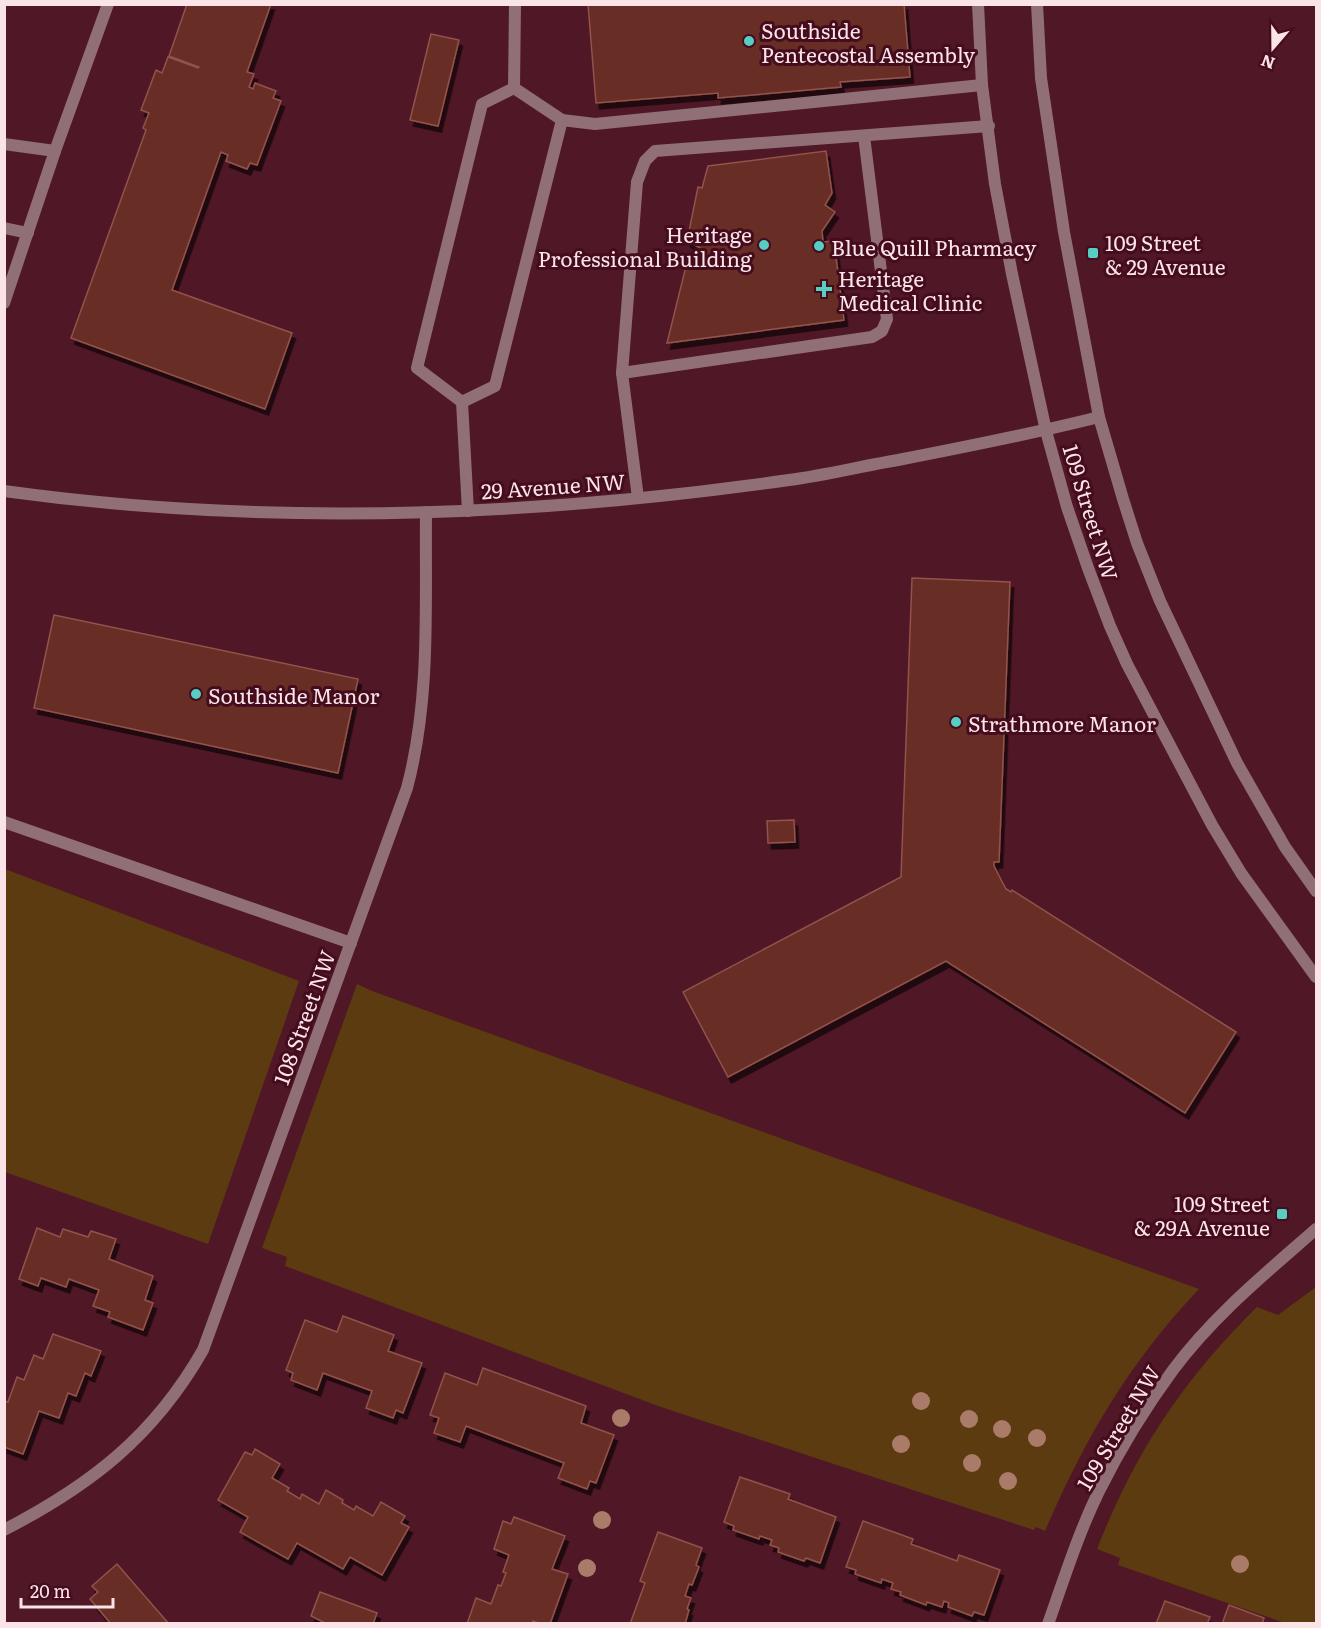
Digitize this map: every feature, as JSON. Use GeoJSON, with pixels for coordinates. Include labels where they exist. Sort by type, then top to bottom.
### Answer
{"type":"FeatureCollection","features":[{"type":"Feature","properties":{"kind":"street"},"geometry":{"type":"LineString","coordinates":[[4,303],[108,4]]}},
{"type":"Feature","properties":{"kind":"street"},"geometry":{"type":"LineString","coordinates":[[514,88],[515,4]]}},
{"type":"Feature","properties":{"kind":"street","name":"109 Street NW"},"geometry":{"type":"LineString","coordinates":[[978,4],[982,85],[995,184],[1012,274],[1046,431],[1067,507],[1088,568],[1110,626],[1156,723],[1229,854],[1274,921],[1317,977]]}},
{"type":"Feature","properties":{"kind":"street","name":"109 Street NW"},"geometry":{"type":"LineString","coordinates":[[1037,4],[1041,78],[1050,148],[1099,417],[1137,543],[1160,601],[1237,763],[1285,847],[1317,891]]}},
{"type":"Feature","properties":{"kind":"street"},"geometry":{"type":"LineString","coordinates":[[514,88],[561,120],[595,124],[982,85]]}},
{"type":"Feature","properties":{"kind":"street"},"geometry":{"type":"LineString","coordinates":[[468,511],[462,402],[417,368],[482,104],[514,88]]}},
{"type":"Feature","properties":{"kind":"street"},"geometry":{"type":"LineString","coordinates":[[462,402],[495,386],[561,120]]}},
{"type":"Feature","properties":{"kind":"street"},"geometry":{"type":"LineString","coordinates":[[638,498],[622,373],[637,182],[645,160],[656,151],[989,126]]}},
{"type":"Feature","properties":{"kind":"street"},"geometry":{"type":"LineString","coordinates":[[622,373],[873,337],[882,331],[887,319],[864,136]]}},
{"type":"Feature","properties":{"kind":"street"},"geometry":{"type":"LineString","coordinates":[[4,144],[55,152]]}},
{"type":"Feature","properties":{"kind":"street"},"geometry":{"type":"LineString","coordinates":[[4,228],[28,233]]}},
{"type":"Feature","properties":{"kind":"street","name":"29 Avenue NW"},"geometry":{"type":"LineString","coordinates":[[4,491],[233,511],[332,513],[468,511],[638,498],[791,480],[1046,431],[1099,417]]}},
{"type":"Feature","properties":{"kind":"street","name":"108 Street NW"},"geometry":{"type":"LineString","coordinates":[[4,1530],[38,1513],[84,1484],[126,1449],[156,1419],[188,1376],[203,1350],[407,788],[415,759],[425,666],[426,512]]}},
{"type":"Feature","properties":{"kind":"street"},"geometry":{"type":"LineString","coordinates":[[4,822],[351,943]]}},
{"type":"Feature","properties":{"kind":"street","name":"109 Street NW"},"geometry":{"type":"LineString","coordinates":[[1048,1623],[1099,1491],[1151,1401],[1174,1369],[1208,1329],[1250,1287],[1317,1230]]}},
{"type":"Feature","properties":{"kind":"shaded area"},"geometry":{"type":"Polygon","coordinates":[[[5,869],[299,981],[208,1244],[5,1172],[5,869]]]}},
{"type":"Feature","properties":{"kind":"shaded area"},"geometry":{"type":"Polygon","coordinates":[[[357,984],[1199,1289],[1151,1345],[1111,1403],[1076,1464],[1045,1531],[1036,1527],[1034,1530],[661,1407],[285,1266],[287,1257],[262,1248],[357,984]]]}},
{"type":"Feature","properties":{"kind":"shaded area"},"geometry":{"type":"Polygon","coordinates":[[[1316,1287],[1316,1623],[1285,1623],[1118,1565],[1120,1558],[1097,1549],[1145,1449],[1184,1390],[1206,1362],[1257,1307],[1278,1315],[1316,1287]]]}},
{"type":"Feature","properties":{"kind":"building"},"geometry":{"type":"Polygon","coordinates":[[[187,4],[271,4],[247,72],[254,74],[249,87],[253,89],[255,83],[276,91],[273,98],[281,101],[257,165],[250,163],[247,169],[226,161],[228,155],[221,152],[172,290],[292,333],[265,409],[71,338],[146,130],[143,128],[149,113],[141,110],[156,70],[162,73],[168,57],[199,67],[169,56],[187,4]]]}},
{"type":"Feature","properties":{"kind":"building","name":"Southside Pentecostal Assembly"},"geometry":{"type":"Polygon","coordinates":[[[588,4],[904,4],[910,77],[840,82],[841,87],[718,98],[718,93],[596,103],[588,4]]]}},
{"type":"Feature","properties":{"kind":"building"},"geometry":{"type":"Polygon","coordinates":[[[431,34],[459,40],[438,126],[410,120],[431,34]]]}},
{"type":"Feature","properties":{"kind":"building","name":"Heritage Professional Building"},"geometry":{"type":"Polygon","coordinates":[[[826,151],[832,193],[825,205],[835,212],[822,231],[823,242],[834,241],[844,320],[667,343],[687,262],[707,257],[705,249],[687,241],[698,187],[702,188],[708,166],[826,151]]]}},
{"type":"Feature","properties":{"kind":"building","name":"Strathmore Manor"},"geometry":{"type":"Polygon","coordinates":[[[912,578],[1010,582],[999,862],[994,862],[994,866],[1006,889],[1011,892],[1012,890],[1236,1032],[1185,1113],[946,961],[728,1077],[683,992],[901,877],[912,578]]]}},
{"type":"Feature","properties":{"kind":"building","name":"Southside Manor"},"geometry":{"type":"Polygon","coordinates":[[[54,615],[358,679],[338,773],[34,708],[54,615]]]}},
{"type":"Feature","properties":{"kind":"building"},"geometry":{"type":"Polygon","coordinates":[[[794,820],[795,842],[768,843],[767,821],[794,820]]]}},
{"type":"Feature","properties":{"kind":"building"},"geometry":{"type":"Polygon","coordinates":[[[37,1228],[60,1237],[63,1229],[88,1237],[91,1231],[116,1239],[109,1259],[153,1276],[145,1300],[153,1303],[143,1330],[108,1317],[110,1312],[93,1306],[99,1290],[69,1279],[66,1287],[41,1278],[38,1286],[19,1279],[37,1228]]]}},
{"type":"Feature","properties":{"kind":"building"},"geometry":{"type":"Polygon","coordinates":[[[343,1316],[394,1335],[388,1351],[422,1363],[403,1413],[396,1410],[393,1418],[366,1408],[372,1391],[323,1373],[317,1390],[291,1380],[293,1373],[286,1370],[305,1320],[337,1332],[343,1316]]]}},
{"type":"Feature","properties":{"kind":"building"},"geometry":{"type":"Polygon","coordinates":[[[53,1334],[101,1351],[91,1376],[85,1373],[76,1396],[68,1393],[59,1418],[39,1411],[23,1454],[4,1447],[4,1401],[8,1402],[17,1377],[24,1380],[34,1355],[43,1359],[53,1334]]]}},
{"type":"Feature","properties":{"kind":"building"},"geometry":{"type":"Polygon","coordinates":[[[483,1368],[586,1406],[581,1423],[614,1435],[596,1483],[590,1481],[587,1489],[558,1478],[564,1463],[466,1426],[460,1442],[434,1433],[439,1418],[430,1415],[445,1373],[477,1385],[483,1368]]]}},
{"type":"Feature","properties":{"kind":"building"},"geometry":{"type":"Polygon","coordinates":[[[255,1449],[280,1464],[272,1478],[289,1488],[287,1491],[300,1499],[302,1494],[319,1504],[326,1490],[354,1510],[356,1506],[373,1516],[381,1502],[405,1516],[401,1523],[409,1527],[382,1575],[350,1557],[343,1569],[297,1543],[288,1559],[240,1532],[248,1517],[218,1500],[245,1452],[252,1455],[255,1449]]]}},
{"type":"Feature","properties":{"kind":"building"},"geometry":{"type":"Polygon","coordinates":[[[740,1477],[790,1494],[788,1499],[836,1517],[820,1563],[806,1558],[804,1561],[778,1552],[779,1548],[770,1545],[772,1540],[760,1536],[759,1539],[733,1530],[734,1526],[724,1522],[740,1477]]]}},
{"type":"Feature","properties":{"kind":"building"},"geometry":{"type":"Polygon","coordinates":[[[514,1517],[565,1536],[552,1569],[568,1574],[550,1624],[533,1621],[532,1624],[467,1624],[476,1598],[491,1604],[498,1585],[501,1586],[509,1555],[494,1549],[503,1521],[511,1524],[514,1517]]]}},
{"type":"Feature","properties":{"kind":"building"},"geometry":{"type":"Polygon","coordinates":[[[863,1521],[913,1539],[911,1544],[957,1561],[959,1555],[1000,1570],[984,1615],[974,1612],[972,1616],[948,1607],[949,1603],[944,1601],[942,1607],[927,1602],[926,1605],[891,1589],[893,1583],[882,1579],[881,1583],[855,1574],[856,1570],[846,1567],[863,1521]]]}},
{"type":"Feature","properties":{"kind":"building"},"geometry":{"type":"Polygon","coordinates":[[[658,1532],[702,1548],[696,1565],[699,1567],[685,1596],[691,1598],[685,1624],[630,1624],[645,1583],[640,1581],[658,1532]]]}},
{"type":"Feature","properties":{"kind":"building"},"geometry":{"type":"Polygon","coordinates":[[[117,1564],[169,1624],[111,1624],[90,1599],[98,1592],[92,1586],[117,1564]]]}},
{"type":"Feature","properties":{"kind":"building"},"geometry":{"type":"Polygon","coordinates":[[[320,1592],[377,1613],[373,1624],[327,1624],[311,1616],[320,1592]]]}},
{"type":"Feature","properties":{"kind":"building"},"geometry":{"type":"Polygon","coordinates":[[[1165,1601],[1210,1617],[1207,1624],[1156,1624],[1165,1601]]]}},
{"type":"Feature","properties":{"kind":"building"},"geometry":{"type":"Polygon","coordinates":[[[1229,1605],[1264,1618],[1262,1624],[1222,1624],[1229,1605]]]}},
{"type":"Feature","properties":{"kind":"place","name":"Southside Pentecostal Assembly"},"geometry":{"type":"Point","coordinates":[749,41]}},
{"type":"Feature","properties":{"kind":"place","name":"Heritage Professional Building"},"geometry":{"type":"Point","coordinates":[764,245]}},
{"type":"Feature","properties":{"kind":"place","name":"Blue Quill Pharmacy"},"geometry":{"type":"Point","coordinates":[819,246]}},
{"type":"Feature","properties":{"kind":"place","name":"109 Street & 29 Avenue"},"geometry":{"type":"Point","coordinates":[1093,253]}},
{"type":"Feature","properties":{"kind":"place","name":"Heritage Medical Clinic"},"geometry":{"type":"Point","coordinates":[824,289]}},
{"type":"Feature","properties":{"kind":"place","name":"Southside Manor"},"geometry":{"type":"Point","coordinates":[196,694]}},
{"type":"Feature","properties":{"kind":"place","name":"Strathmore Manor"},"geometry":{"type":"Point","coordinates":[956,722]}},
{"type":"Feature","properties":{"kind":"place","name":"109 Street & 29A Avenue"},"geometry":{"type":"Point","coordinates":[1282,1214]}}]}
